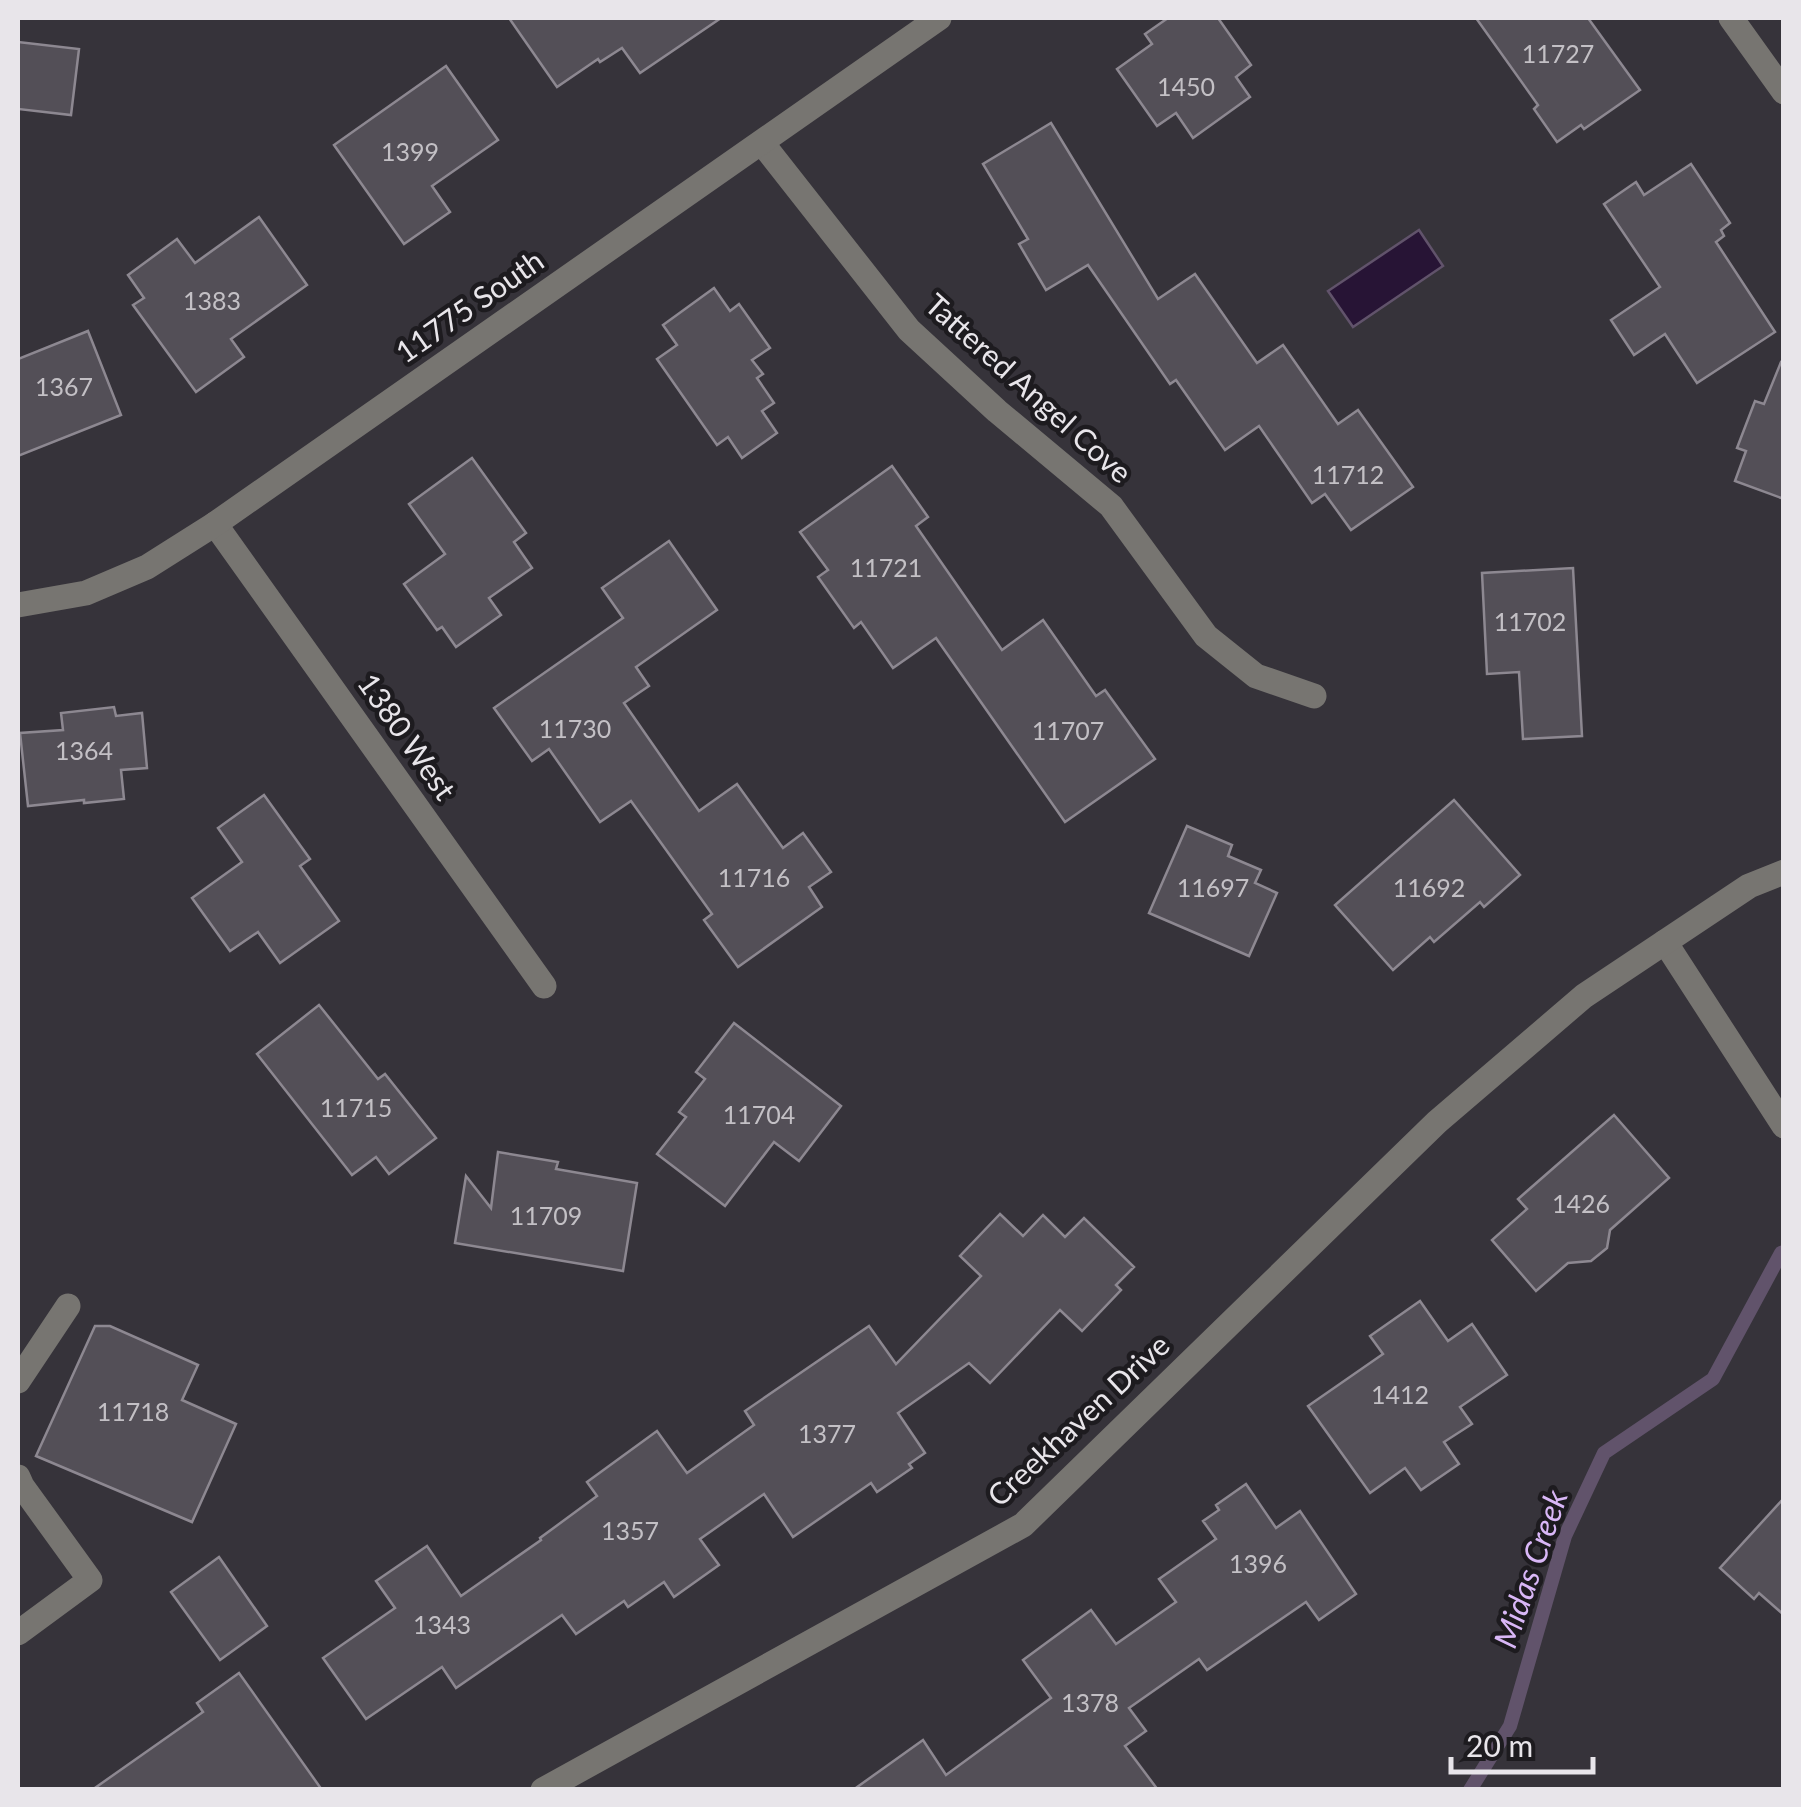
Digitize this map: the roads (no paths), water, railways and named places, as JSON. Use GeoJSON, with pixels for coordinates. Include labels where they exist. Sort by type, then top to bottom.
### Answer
{"type":"FeatureCollection","features":[{"type":"Feature","properties":{"kind":"street","name":"11775 South"},"geometry":{"type":"LineString","coordinates":[[18,605],[86,592],[147,566],[215,524],[939,18]]}},
{"type":"Feature","properties":{"kind":"street"},"geometry":{"type":"LineString","coordinates":[[1731,18],[1784,92]]}},
{"type":"Feature","properties":{"kind":"street","name":"Tattered Angel Cove"},"geometry":{"type":"LineString","coordinates":[[762,143],[909,330],[996,410],[1112,506],[1206,636],[1256,676],[1314,696]]}},
{"type":"Feature","properties":{"kind":"street","name":"1380 West"},"geometry":{"type":"LineString","coordinates":[[215,524],[544,986]]}},
{"type":"Feature","properties":{"kind":"street","name":"Creekhaven Drive"},"geometry":{"type":"LineString","coordinates":[[543,1790],[1023,1525],[1437,1122],[1584,996],[1750,886],[1784,872]]}},
{"type":"Feature","properties":{"kind":"street"},"geometry":{"type":"LineString","coordinates":[[1666,942],[1783,1125]]}},
{"type":"Feature","properties":{"kind":"street"},"geometry":{"type":"LineString","coordinates":[[18,1380],[68,1306]]}},
{"type":"Feature","properties":{"kind":"street"},"geometry":{"type":"LineString","coordinates":[[18,1477],[90,1580],[18,1633]]}},
{"type":"Feature","properties":{"kind":"waterway","name":"Midas Creek"},"geometry":{"type":"LineString","coordinates":[[1470,1790],[1510,1726],[1565,1536],[1604,1453],[1713,1379],[1784,1252]]}}]}
